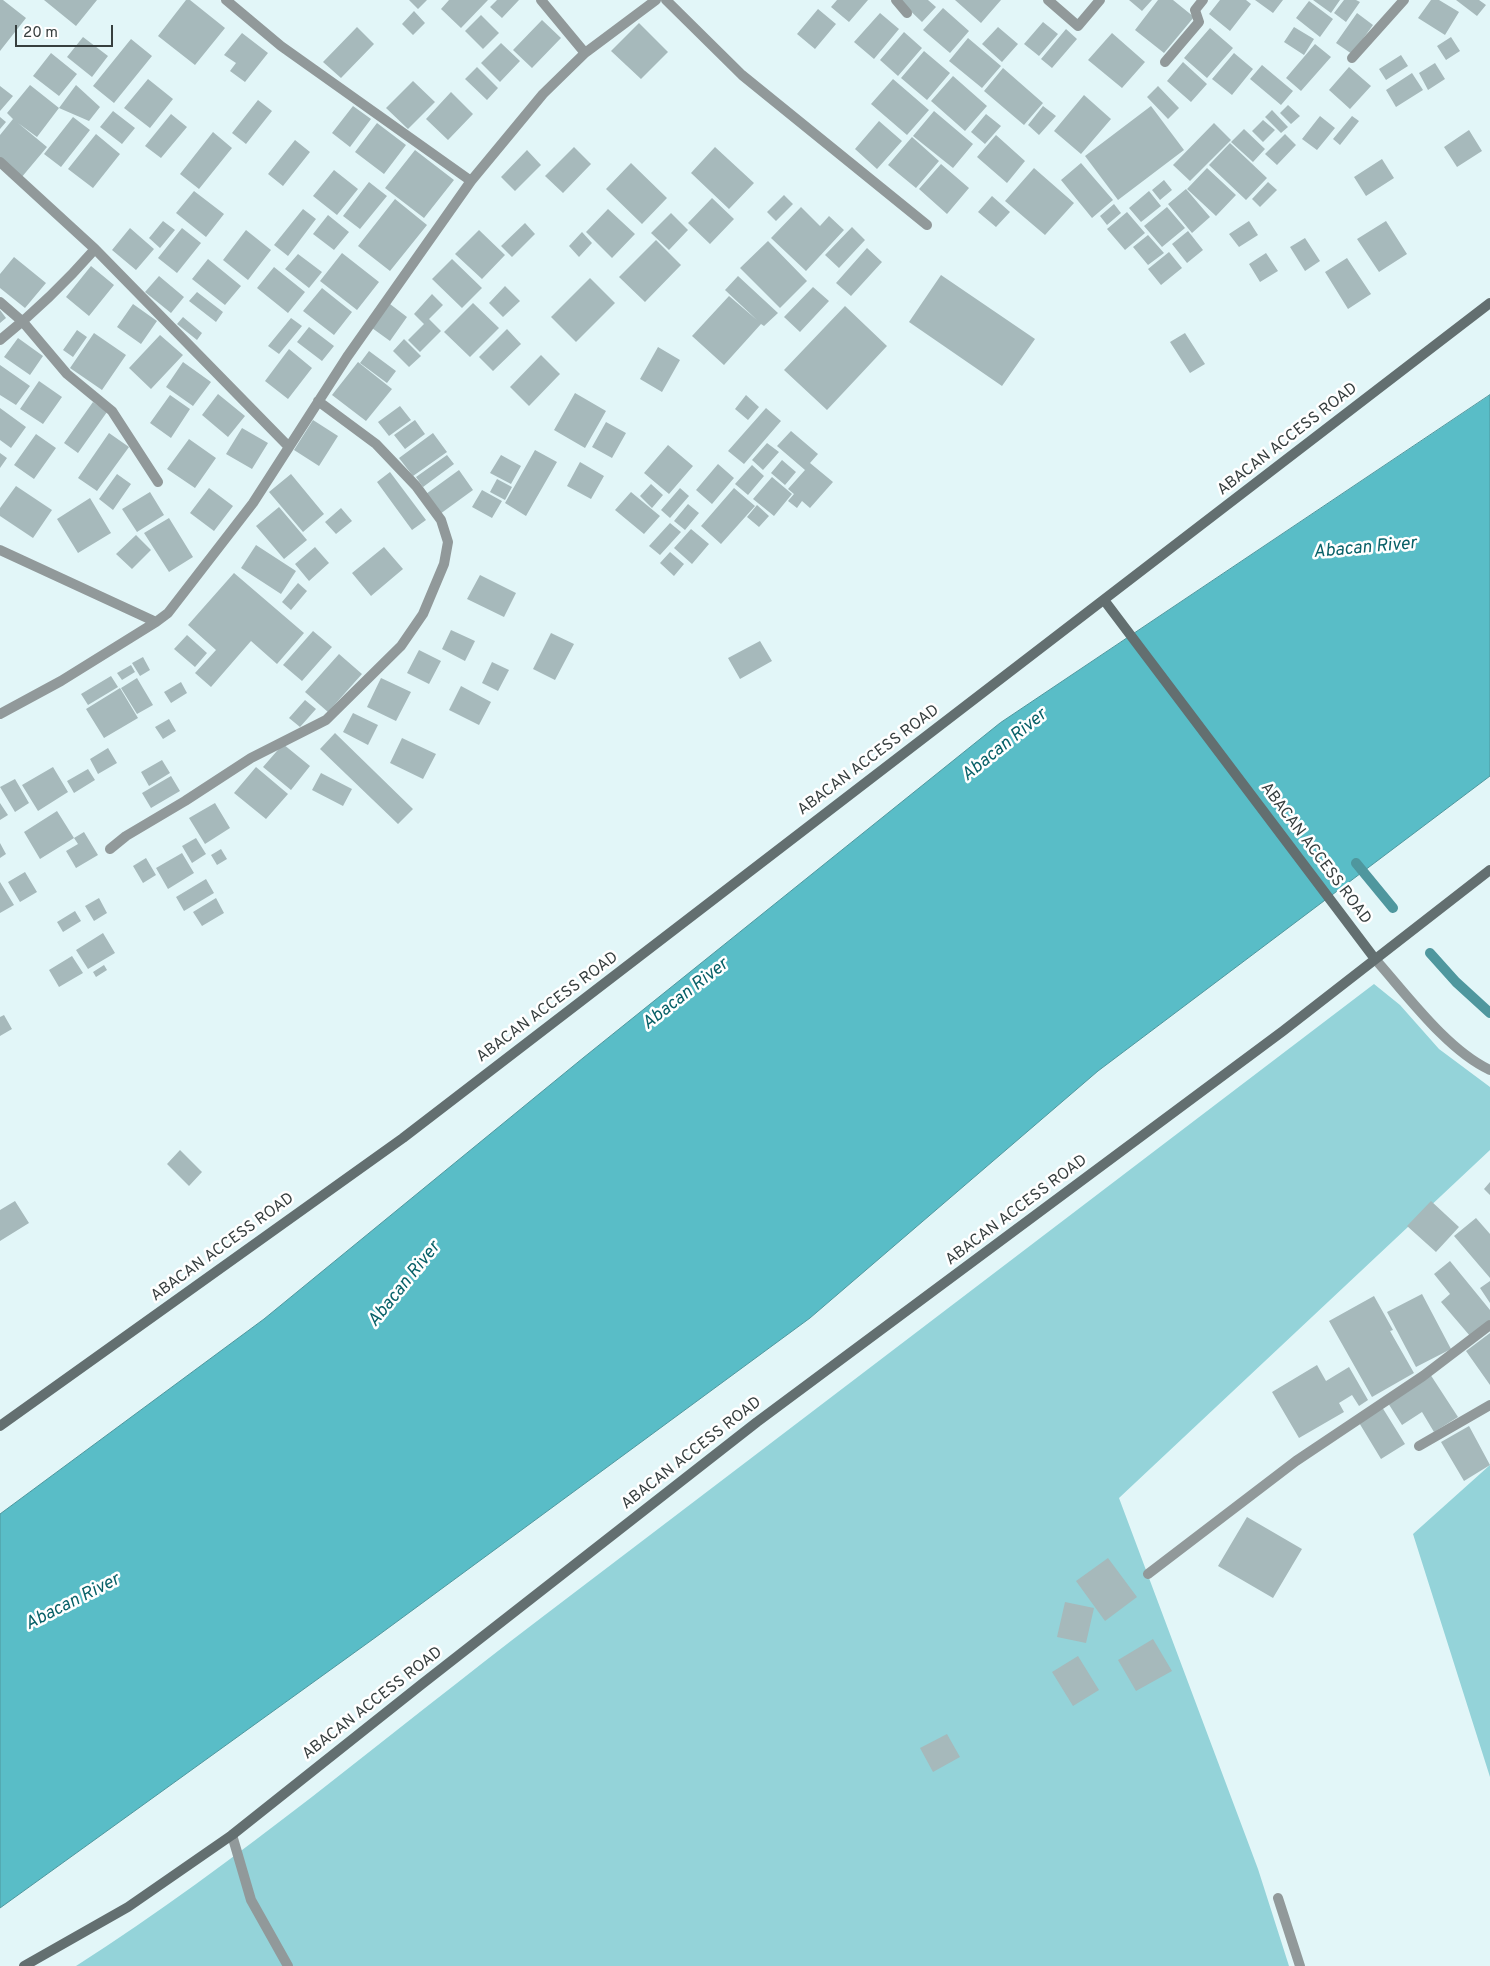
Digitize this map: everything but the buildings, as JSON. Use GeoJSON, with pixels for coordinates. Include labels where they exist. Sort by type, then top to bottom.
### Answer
{"type":"FeatureCollection","features":[{"type":"Feature","properties":{"kind":"street"},"geometry":{"type":"LineString","coordinates":[[226,0],[281,46],[471,181]]}},
{"type":"Feature","properties":{"kind":"street"},"geometry":{"type":"LineString","coordinates":[[541,0],[585,53]]}},
{"type":"Feature","properties":{"kind":"street"},"geometry":{"type":"LineString","coordinates":[[0,714],[61,681],[168,613],[253,504],[288,446],[347,357],[471,181],[543,94],[585,53],[656,0]]}},
{"type":"Feature","properties":{"kind":"street"},"geometry":{"type":"LineString","coordinates":[[666,0],[742,75],[926,225]]}},
{"type":"Feature","properties":{"kind":"street"},"geometry":{"type":"LineString","coordinates":[[896,0],[907,13]]}},
{"type":"Feature","properties":{"kind":"street"},"geometry":{"type":"LineString","coordinates":[[1048,0],[1078,26],[1100,0]]}},
{"type":"Feature","properties":{"kind":"street"},"geometry":{"type":"LineString","coordinates":[[1165,62],[1199,22],[1196,10],[1203,0]]}},
{"type":"Feature","properties":{"kind":"street"},"geometry":{"type":"LineString","coordinates":[[1352,58],[1404,0]]}},
{"type":"Feature","properties":{"kind":"street"},"geometry":{"type":"LineString","coordinates":[[0,162],[95,249],[288,446]]}},
{"type":"Feature","properties":{"kind":"street"},"geometry":{"type":"LineString","coordinates":[[0,340],[23,322],[77,270],[95,249]]}},
{"type":"Feature","properties":{"kind":"street"},"geometry":{"type":"LineString","coordinates":[[0,302],[23,322],[67,374],[112,411],[158,482]]}},
{"type":"Feature","properties":{"kind":"street","name":"ABACAN ACCESS ROAD"},"geometry":{"type":"LineString","coordinates":[[0,1426],[403,1138],[1490,303]]}},
{"type":"Feature","properties":{"kind":"street"},"geometry":{"type":"LineString","coordinates":[[110,849],[126,836],[185,801],[251,758],[326,720],[401,646],[423,614],[444,564],[448,542],[441,520],[416,486],[376,444],[318,401]]}},
{"type":"Feature","properties":{"kind":"street"},"geometry":{"type":"LineString","coordinates":[[0,550],[156,622]]}},
{"type":"Feature","properties":{"kind":"street","name":"ABACAN ACCESS ROAD"},"geometry":{"type":"LineString","coordinates":[[1104,600],[1376,959]]}},
{"type":"Feature","properties":{"kind":"street","name":"ABACAN ACCESS ROAD"},"geometry":{"type":"LineString","coordinates":[[24,1966],[128,1907],[232,1834],[750,1428],[1284,1031],[1490,870]]}},
{"type":"Feature","properties":{"kind":"street"},"geometry":{"type":"LineString","coordinates":[[1376,959],[1453,1045],[1481,1066],[1490,1070]]}},
{"type":"Feature","properties":{"kind":"street"},"geometry":{"type":"LineString","coordinates":[[1148,1574],[1296,1461],[1423,1376],[1490,1325]]}},
{"type":"Feature","properties":{"kind":"street"},"geometry":{"type":"LineString","coordinates":[[1419,1446],[1490,1405]]}},
{"type":"Feature","properties":{"kind":"street"},"geometry":{"type":"LineString","coordinates":[[232,1834],[251,1900],[288,1966]]}},
{"type":"Feature","properties":{"kind":"street"},"geometry":{"type":"LineString","coordinates":[[1278,1898],[1300,1966]]}},
{"type":"Feature","properties":{"kind":"shaded area"},"geometry":{"type":"Polygon","coordinates":[[[1374,984],[1400,1005],[1439,1049],[1490,1087],[1490,1150],[1119,1498],[1258,1869],[1289,1966],[76,1966],[196,1884],[254,1841],[483,1662],[1374,984]]]}},
{"type":"Feature","properties":{"kind":"shaded area"},"geometry":{"type":"Polygon","coordinates":[[[1490,1465],[1490,1777],[1413,1534],[1490,1465]]]}},
{"type":"Feature","properties":{"kind":"water","name":"Abacan River"},"geometry":{"type":"Polygon","coordinates":[[[1490,395],[1490,776],[1098,1071],[810,1318],[376,1637],[0,1908],[0,1514],[264,1319],[583,1058],[1000,723],[1490,395]]]}},
{"type":"Feature","properties":{"kind":"waterway"},"geometry":{"type":"LineString","coordinates":[[1356,863],[1393,908]]}},
{"type":"Feature","properties":{"kind":"waterway"},"geometry":{"type":"LineString","coordinates":[[1430,953],[1456,982],[1490,1013]]}}]}
